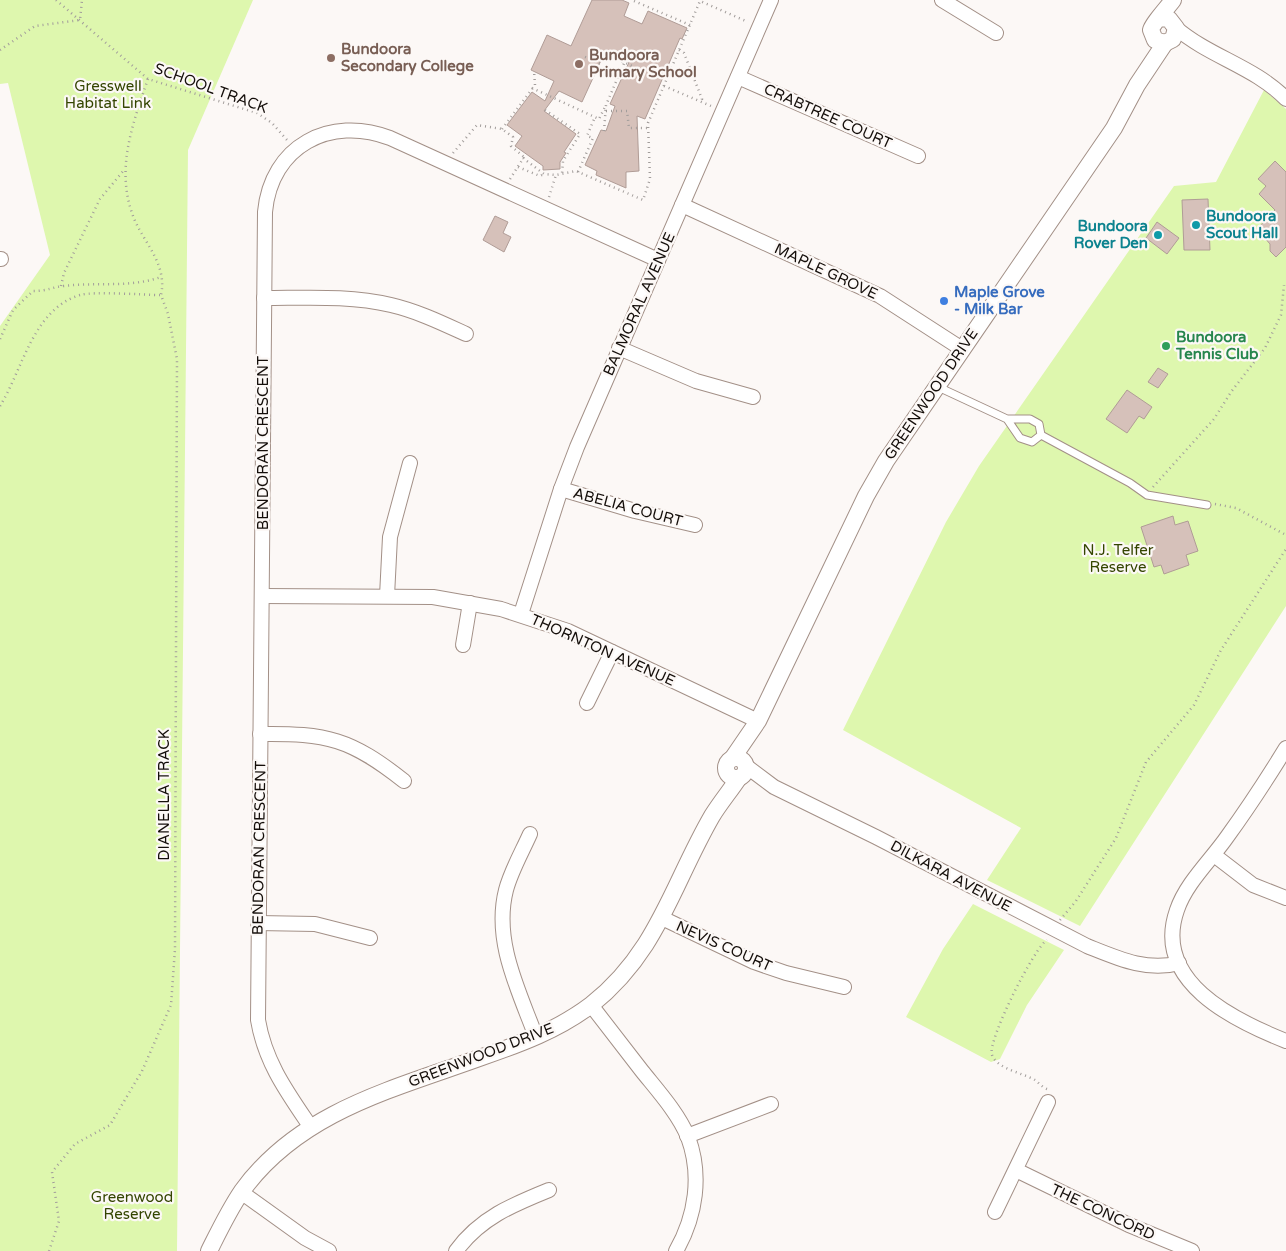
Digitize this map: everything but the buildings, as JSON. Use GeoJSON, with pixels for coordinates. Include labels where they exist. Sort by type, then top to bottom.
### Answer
{"type":"FeatureCollection","features":[{"type":"Feature","properties":{"kind":"street","name":"BALMORAL AVENUE"},"geometry":{"type":"LineString","coordinates":[[522,614],[561,488],[771,0]]}},
{"type":"Feature","properties":{"kind":"street"},"geometry":{"type":"LineString","coordinates":[[942,0],[996,34]]}},
{"type":"Feature","properties":{"kind":"street","name":"GREENWOOD DRIVE"},"geometry":{"type":"LineString","coordinates":[[1167,32],[1173,0]]}},
{"type":"Feature","properties":{"kind":"street","name":"GREENWOOD DRIVE"},"geometry":{"type":"LineString","coordinates":[[209,1251],[242,1192],[276,1153],[310,1126],[351,1105],[536,1037],[591,1005],[624,973],[642,951],[662,918],[712,816],[738,769],[758,722],[876,478],[936,386],[1114,128],[1167,32],[1181,0]]}},
{"type":"Feature","properties":{"kind":"street"},"geometry":{"type":"LineString","coordinates":[[1167,32],[1255,74],[1268,82],[1286,99]]}},
{"type":"Feature","properties":{"kind":"street","name":"CRABTREE COURT"},"geometry":{"type":"LineString","coordinates":[[738,77],[918,156]]}},
{"type":"Feature","properties":{"kind":"street","name":"BENDORAN CRESCENT"},"geometry":{"type":"LineString","coordinates":[[310,1126],[279,1080],[264,1047],[258,1020],[265,212],[273,178],[286,160],[303,144],[325,133],[344,130],[369,132],[390,138],[658,260]]}},
{"type":"Feature","properties":{"kind":"street","name":"MAPLE GROVE"},"geometry":{"type":"LineString","coordinates":[[682,206],[880,296],[962,349]]}},
{"type":"Feature","properties":{"kind":"street"},"geometry":{"type":"LineString","coordinates":[[264,298],[343,298],[374,302],[408,310],[466,334]]}},
{"type":"Feature","properties":{"kind":"street"},"geometry":{"type":"LineString","coordinates":[[620,348],[696,381],[753,396]]}},
{"type":"Feature","properties":{"kind":"street"},"geometry":{"type":"LineString","coordinates":[[387,596],[390,537],[410,463]]}},
{"type":"Feature","properties":{"kind":"street","name":"ABELIA COURT"},"geometry":{"type":"LineString","coordinates":[[561,488],[635,512],[695,525]]}},
{"type":"Feature","properties":{"kind":"street","name":"THORNTON AVENUE"},"geometry":{"type":"LineString","coordinates":[[262,596],[433,597],[522,614],[554,625],[758,722]]}},
{"type":"Feature","properties":{"kind":"street"},"geometry":{"type":"LineString","coordinates":[[463,645],[470,603]]}},
{"type":"Feature","properties":{"kind":"street"},"geometry":{"type":"LineString","coordinates":[[587,703],[612,652]]}},
{"type":"Feature","properties":{"kind":"street"},"geometry":{"type":"LineString","coordinates":[[260,734],[316,736],[345,743],[370,755],[404,781]]}},
{"type":"Feature","properties":{"kind":"street"},"geometry":{"type":"LineString","coordinates":[[1286,748],[1257,796],[1181,900],[1173,932],[1177,959],[1190,983],[1207,1000],[1244,1022],[1286,1041]]}},
{"type":"Feature","properties":{"kind":"street","name":"DILKARA AVENUE"},"geometry":{"type":"LineString","coordinates":[[738,769],[1087,946],[1130,962],[1177,959]]}},
{"type":"Feature","properties":{"kind":"street"},"geometry":{"type":"LineString","coordinates":[[530,834],[510,877],[503,904],[502,924],[508,958],[536,1037]]}},
{"type":"Feature","properties":{"kind":"street"},"geometry":{"type":"LineString","coordinates":[[1214,855],[1253,885],[1273,895],[1286,898]]}},
{"type":"Feature","properties":{"kind":"street","name":"NEVIS COURT"},"geometry":{"type":"LineString","coordinates":[[662,918],[754,962],[786,973],[844,987]]}},
{"type":"Feature","properties":{"kind":"street"},"geometry":{"type":"LineString","coordinates":[[258,923],[314,924],[370,938]]}},
{"type":"Feature","properties":{"kind":"street"},"geometry":{"type":"LineString","coordinates":[[591,1005],[667,1103],[687,1136],[695,1168],[696,1187],[690,1221],[676,1251]]}},
{"type":"Feature","properties":{"kind":"street"},"geometry":{"type":"LineString","coordinates":[[995,1212],[1048,1102]]}},
{"type":"Feature","properties":{"kind":"street"},"geometry":{"type":"LineString","coordinates":[[687,1136],[771,1104]]}},
{"type":"Feature","properties":{"kind":"street","name":"THE CONCORD"},"geometry":{"type":"LineString","coordinates":[[1016,1170],[1129,1226],[1192,1251]]}},
{"type":"Feature","properties":{"kind":"street"},"geometry":{"type":"LineString","coordinates":[[456,1251],[485,1221],[510,1206],[549,1190]]}},
{"type":"Feature","properties":{"kind":"street"},"geometry":{"type":"LineString","coordinates":[[242,1192],[305,1238],[329,1251]]}},
{"type":"Feature","properties":{"kind":"lane"},"geometry":{"type":"LineString","coordinates":[[936,386],[1007,420],[1036,421],[1041,430],[1041,435]]}},
{"type":"Feature","properties":{"kind":"lane"},"geometry":{"type":"LineString","coordinates":[[1007,420],[1023,441],[1032,442],[1041,435]]}},
{"type":"Feature","properties":{"kind":"lane"},"geometry":{"type":"LineString","coordinates":[[1041,435],[1130,483],[1147,495],[1207,506]]}},
{"type":"Feature","properties":{"kind":"path","name":"SCHOOL TRACK"},"geometry":{"type":"LineString","coordinates":[[56,0],[148,78],[257,114],[272,123],[287,140]]}},
{"type":"Feature","properties":{"kind":"path"},"geometry":{"type":"LineString","coordinates":[[0,50],[36,26],[80,20],[82,0]]}},
{"type":"Feature","properties":{"kind":"path"},"geometry":{"type":"LineString","coordinates":[[634,1],[690,25]]}},
{"type":"Feature","properties":{"kind":"path"},"geometry":{"type":"LineString","coordinates":[[518,167],[540,176],[572,171],[578,172],[643,200],[650,179],[648,128],[700,1],[748,22]]}},
{"type":"Feature","properties":{"kind":"path"},"geometry":{"type":"LineString","coordinates":[[679,50],[684,53],[702,99],[701,102]]}},
{"type":"Feature","properties":{"kind":"path"},"geometry":{"type":"LineString","coordinates":[[608,54],[641,70]]}},
{"type":"Feature","properties":{"kind":"path"},"geometry":{"type":"LineString","coordinates":[[584,57],[603,65]]}},
{"type":"Feature","properties":{"kind":"path"},"geometry":{"type":"LineString","coordinates":[[532,88],[599,119],[625,61]]}},
{"type":"Feature","properties":{"kind":"path"},"geometry":{"type":"LineString","coordinates":[[502,128],[535,85],[534,71]]}},
{"type":"Feature","properties":{"kind":"path"},"geometry":{"type":"LineString","coordinates":[[61,286],[64,273],[100,199],[124,170],[134,121],[148,78]]}},
{"type":"Feature","properties":{"kind":"path"},"geometry":{"type":"LineString","coordinates":[[664,86],[711,106]]}},
{"type":"Feature","properties":{"kind":"path"},"geometry":{"type":"LineString","coordinates":[[604,131],[606,105]]}},
{"type":"Feature","properties":{"kind":"path"},"geometry":{"type":"LineString","coordinates":[[545,110],[580,134],[563,161],[562,174]]}},
{"type":"Feature","properties":{"kind":"path"},"geometry":{"type":"LineString","coordinates":[[606,111],[627,112],[629,128],[648,128]]}},
{"type":"Feature","properties":{"kind":"path"},"geometry":{"type":"LineString","coordinates":[[578,172],[593,138],[587,136],[595,117]]}},
{"type":"Feature","properties":{"kind":"path"},"geometry":{"type":"LineString","coordinates":[[453,153],[477,125],[502,128],[512,137],[511,146],[544,174]]}},
{"type":"Feature","properties":{"kind":"path"},"geometry":{"type":"LineString","coordinates":[[510,179],[525,156]]}},
{"type":"Feature","properties":{"kind":"path","name":"DIANELLA TRACK"},"geometry":{"type":"LineString","coordinates":[[49,1251],[60,1221],[52,1172],[75,1144],[110,1125],[142,1071],[171,1005],[175,948],[177,359],[168,314],[161,295],[161,277],[157,260],[132,215],[125,186],[124,170]]}},
{"type":"Feature","properties":{"kind":"path"},"geometry":{"type":"LineString","coordinates":[[549,197],[556,175]]}},
{"type":"Feature","properties":{"kind":"path"},"geometry":{"type":"LineString","coordinates":[[0,338],[13,310],[22,299],[33,291],[48,291],[61,286],[131,284],[161,277]]}},
{"type":"Feature","properties":{"kind":"path"},"geometry":{"type":"LineString","coordinates":[[1147,495],[1214,419],[1231,392],[1265,348],[1281,315],[1284,285]]}},
{"type":"Feature","properties":{"kind":"path"},"geometry":{"type":"LineString","coordinates":[[0,406],[45,318],[63,303],[82,295],[161,295]]}},
{"type":"Feature","properties":{"kind":"path"},"geometry":{"type":"LineString","coordinates":[[1207,506],[1211,503],[1236,508],[1286,535]]}},
{"type":"Feature","properties":{"kind":"path"},"geometry":{"type":"LineString","coordinates":[[1048,1102],[1052,1092],[1035,1080],[997,1062],[991,1053],[991,1046],[1000,1021],[1046,939],[1049,941],[1064,912],[1076,901],[1116,838],[1134,788],[1146,762],[1194,705],[1221,650],[1286,549]]}},
{"type":"Feature","properties":{"kind":"green space"},"geometry":{"type":"Polygon","coordinates":[[[0,0],[253,0],[188,150],[177,1251],[0,1251],[0,326],[50,255],[8,83],[0,84],[0,0]]]}},
{"type":"Feature","properties":{"kind":"green space","name":"N.J. Telfer Reserve"},"geometry":{"type":"Polygon","coordinates":[[[1264,90],[1286,109],[1286,606],[1080,926],[987,880],[1021,828],[843,730],[946,522],[979,466],[1174,186],[1216,182],[1264,90]]]}},
{"type":"Feature","properties":{"kind":"green space"},"geometry":{"type":"Polygon","coordinates":[[[973,904],[1064,950],[1027,1005],[1000,1059],[991,1062],[906,1017],[943,949],[973,904]]]}},
{"type":"Feature","properties":{"kind":"place","name":"Bundoora Secondary College"},"geometry":{"type":"Point","coordinates":[331,58]}},
{"type":"Feature","properties":{"kind":"place","name":"Bundoora Primary School"},"geometry":{"type":"Point","coordinates":[579,64]}},
{"type":"Feature","properties":{"kind":"place","name":"Bundoora Scout Hall"},"geometry":{"type":"Point","coordinates":[1196,225]}},
{"type":"Feature","properties":{"kind":"place","name":"Bundoora Rover Den"},"geometry":{"type":"Point","coordinates":[1158,235]}},
{"type":"Feature","properties":{"kind":"place","name":"Maple Grove - Milk Bar"},"geometry":{"type":"Point","coordinates":[944,301]}},
{"type":"Feature","properties":{"kind":"place","name":"Bundoora Tennis Club"},"geometry":{"type":"Point","coordinates":[1166,346]}},
{"type":"Feature","properties":{"kind":"park label","name":"Gresswell Habitat Link"},"geometry":{"type":"Point","coordinates":[108,94]}},
{"type":"Feature","properties":{"kind":"park label","name":"Greenwood Reserve"},"geometry":{"type":"Point","coordinates":[132,1206]}}]}
